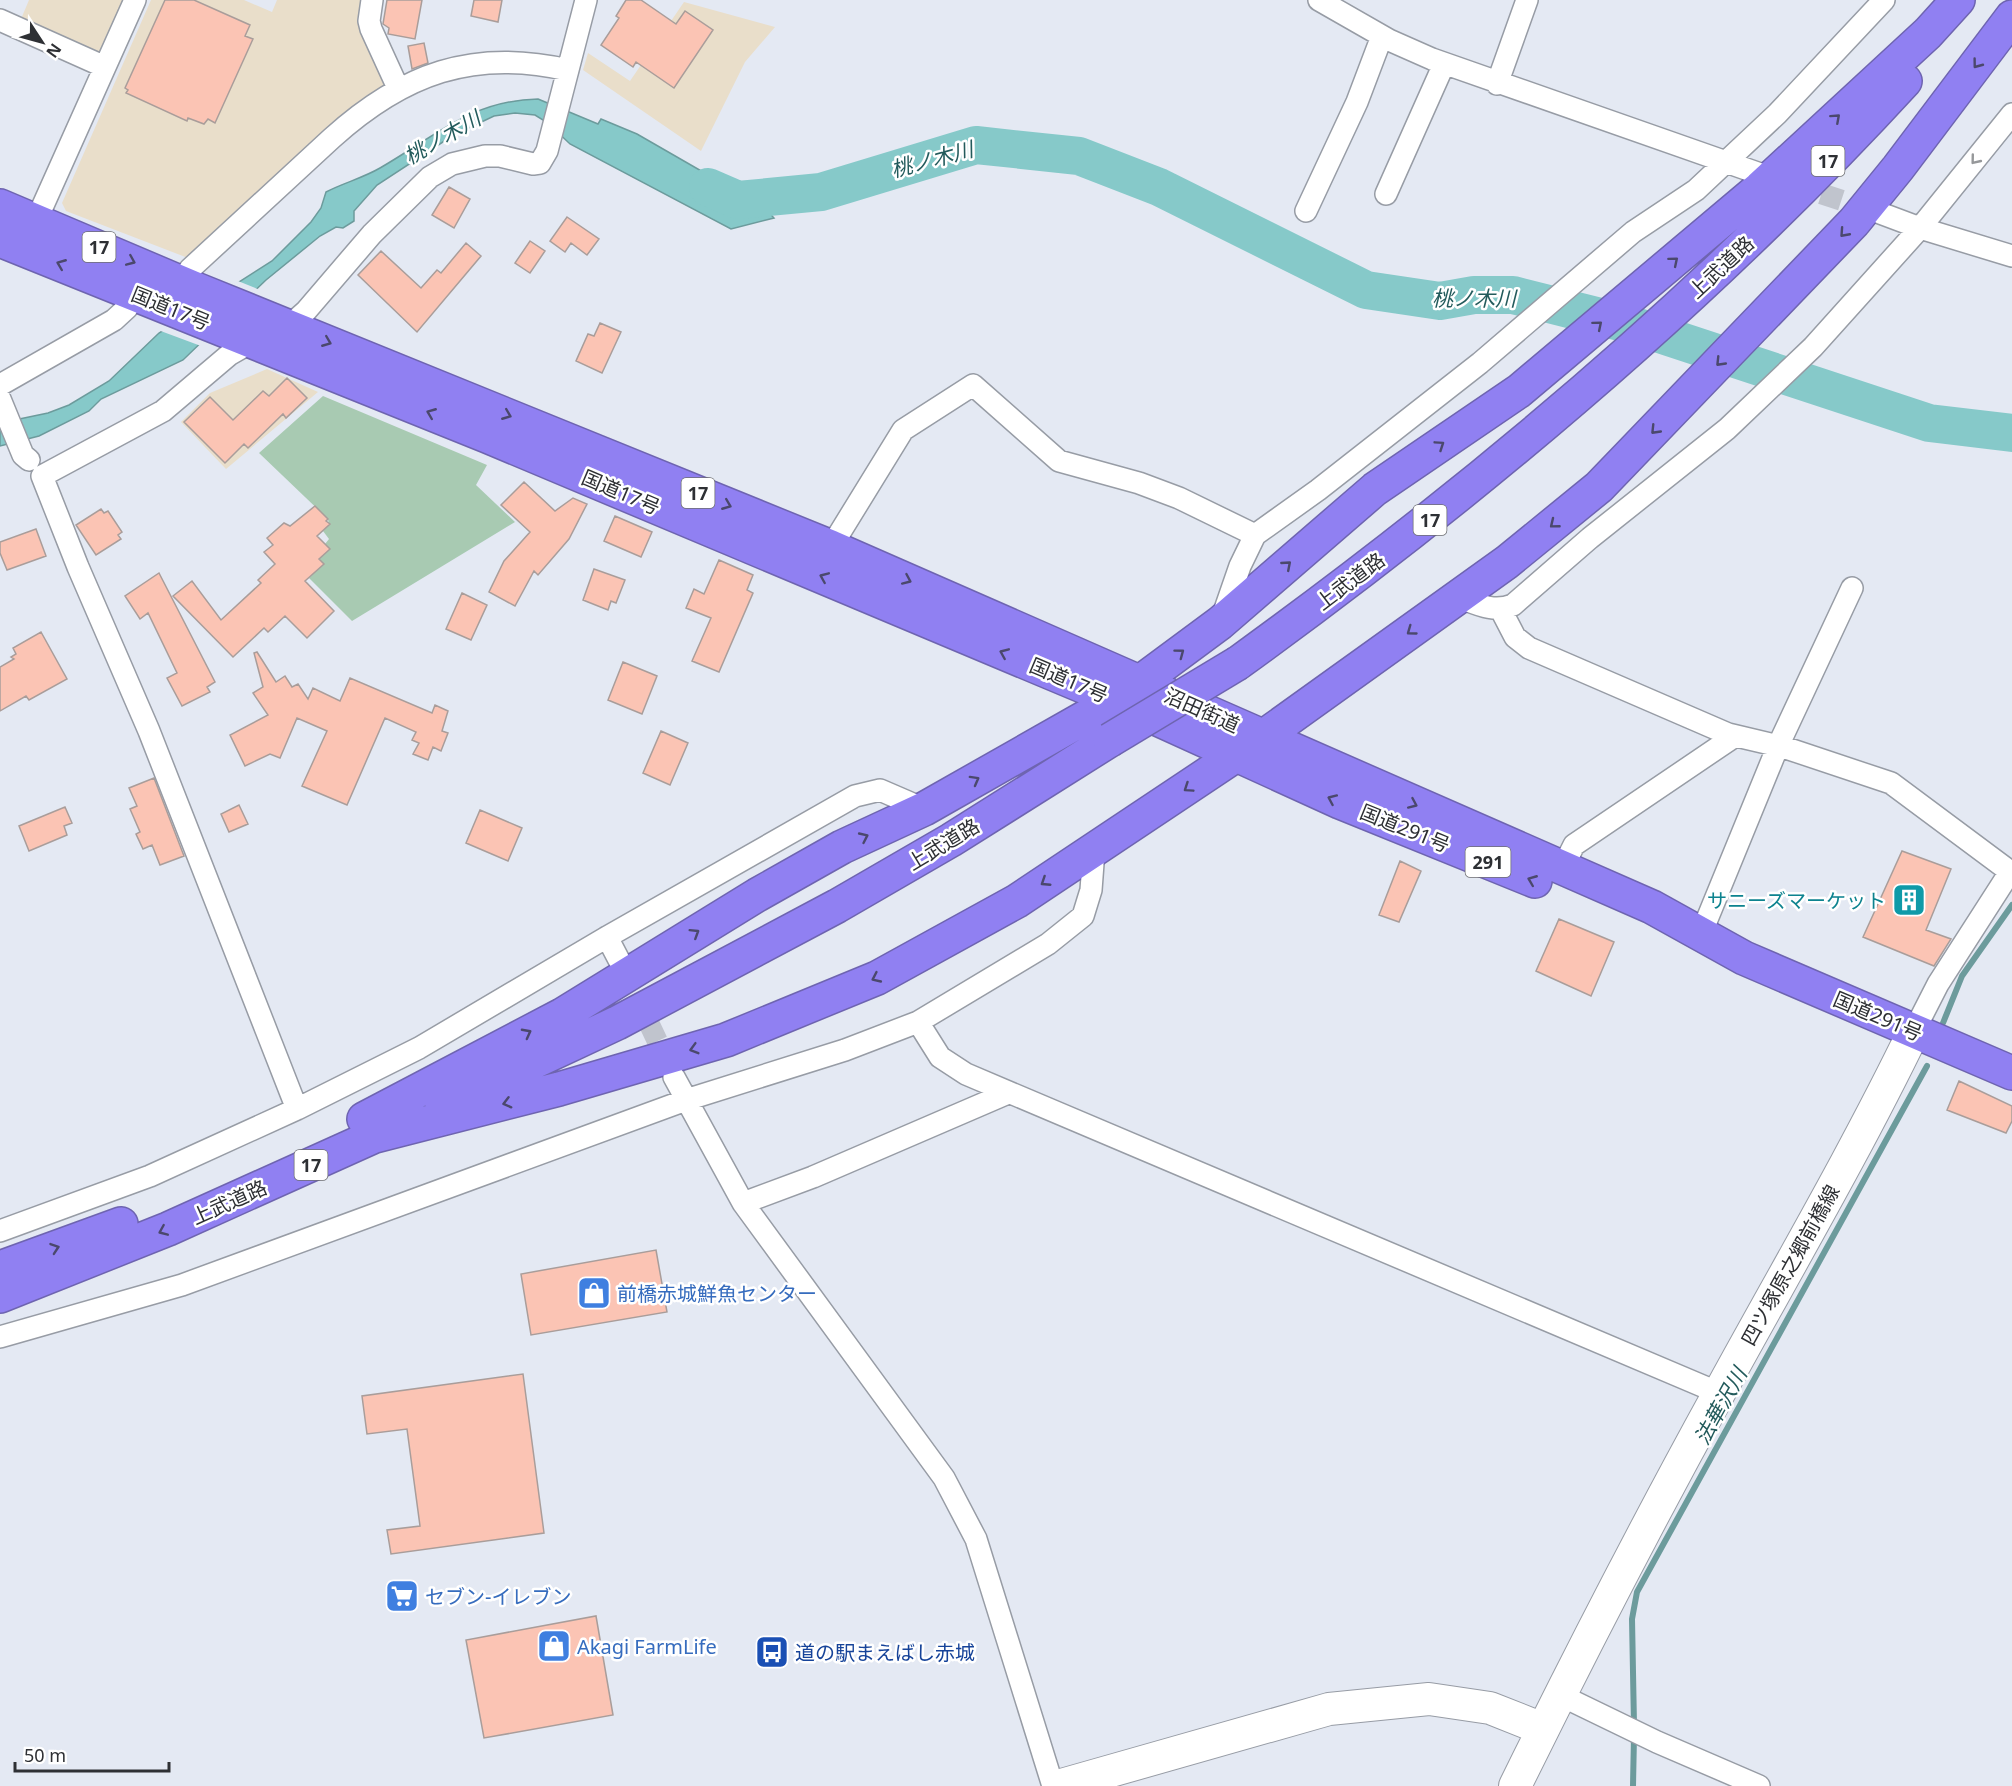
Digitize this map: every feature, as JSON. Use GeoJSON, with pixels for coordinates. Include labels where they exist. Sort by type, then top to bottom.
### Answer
{"type":"FeatureCollection","features":[{"type":"Feature","properties":{"kind":"highway"},"geometry":{"type":"LineString","coordinates":[[368,1128],[562,1014],[757,895],[833,852],[924,809],[1128,691],[1220,623],[1375,489],[1519,391],[1760,188],[1928,33],[1958,0]]}},
{"type":"Feature","properties":{"kind":"highway","name":"上武道路"},"geometry":{"type":"LineString","coordinates":[[0,1268],[95,1235],[368,1128],[617,1023],[848,900],[951,840],[1238,663],[1436,515],[1670,315],[1819,171],[1979,0]]}},
{"type":"Feature","properties":{"kind":"highway"},"geometry":{"type":"LineString","coordinates":[[368,1128],[559,1089],[726,1040],[877,978],[1017,901],[1263,737],[1507,562],[1599,487],[1854,222],[1898,168],[2012,17]]}},
{"type":"Feature","properties":{"kind":"highway","name":"国道17号"},"geometry":{"type":"LineString","coordinates":[[0,206],[36,221],[184,294],[245,328],[528,453],[1128,691]]}},
{"type":"Feature","properties":{"kind":"highway","name":"国道17号"},"geometry":{"type":"LineString","coordinates":[[0,240],[134,293],[184,294]]}},
{"type":"Feature","properties":{"kind":"highway","name":"国道17号"},"geometry":{"type":"LineString","coordinates":[[245,328],[288,327],[831,547],[1128,691],[1236,755]]}},
{"type":"Feature","properties":{"kind":"highway","name":"沼田街道"},"geometry":{"type":"LineString","coordinates":[[1128,691],[1263,737]]}},
{"type":"Feature","properties":{"kind":"highway","name":"国道291号"},"geometry":{"type":"LineString","coordinates":[[1263,737],[1652,907],[1744,958],[2012,1073]]}},
{"type":"Feature","properties":{"kind":"highway","name":"国道291号"},"geometry":{"type":"LineString","coordinates":[[1236,755],[1340,802],[1680,940],[1744,958]]}},
{"type":"Feature","properties":{"kind":"highway","name":"上武道路"},"geometry":{"type":"LineString","coordinates":[[0,1296],[168,1229],[368,1128]]}},
{"type":"Feature","properties":{"kind":"main road","name":"四ツ塚原之郷前橋線"},"geometry":{"type":"LineString","coordinates":[[1515,1786],[1605,1603],[1719,1393],[1813,1228],[1914,1031]]}},
{"type":"Feature","properties":{"kind":"main road"},"geometry":{"type":"LineString","coordinates":[[1058,1786],[1329,1709],[1429,1699],[1490,1708],[1543,1729]]}},
{"type":"Feature","properties":{"kind":"street"},"geometry":{"type":"LineString","coordinates":[[36,221],[135,0]]}},
{"type":"Feature","properties":{"kind":"street"},"geometry":{"type":"LineString","coordinates":[[372,0],[369,21],[371,29],[398,88]]}},
{"type":"Feature","properties":{"kind":"street"},"geometry":{"type":"LineString","coordinates":[[288,327],[306,311],[372,234],[430,177],[452,164],[485,156],[500,156],[533,164],[540,163],[547,151],[586,0]]}},
{"type":"Feature","properties":{"kind":"street"},"geometry":{"type":"LineString","coordinates":[[1319,0],[1382,36],[1444,64],[1766,176]]}},
{"type":"Feature","properties":{"kind":"street"},"geometry":{"type":"LineString","coordinates":[[1497,84],[1527,0]]}},
{"type":"Feature","properties":{"kind":"street"},"geometry":{"type":"LineString","coordinates":[[1220,623],[1240,566],[1256,535],[1318,490],[1633,232],[1696,190],[1728,162],[1884,0]]}},
{"type":"Feature","properties":{"kind":"street"},"geometry":{"type":"LineString","coordinates":[[0,20],[105,67]]}},
{"type":"Feature","properties":{"kind":"street"},"geometry":{"type":"LineString","coordinates":[[1306,211],[1357,102],[1382,36]]}},
{"type":"Feature","properties":{"kind":"street"},"geometry":{"type":"LineString","coordinates":[[184,294],[190,269],[332,138],[366,109],[398,88],[430,75],[473,64],[535,63],[568,70]]}},
{"type":"Feature","properties":{"kind":"street"},"geometry":{"type":"LineString","coordinates":[[1386,194],[1444,64]]}},
{"type":"Feature","properties":{"kind":"street"},"geometry":{"type":"LineString","coordinates":[[1458,597],[1487,608],[1501,610],[1513,605],[1590,538],[1727,429],[1846,313],[1920,228],[2012,114]]}},
{"type":"Feature","properties":{"kind":"street"},"geometry":{"type":"LineString","coordinates":[[1880,213],[1920,228],[2012,256]]}},
{"type":"Feature","properties":{"kind":"street"},"geometry":{"type":"LineString","coordinates":[[0,385],[114,320],[127,308],[134,293]]}},
{"type":"Feature","properties":{"kind":"street"},"geometry":{"type":"LineString","coordinates":[[245,328],[229,355],[163,411],[42,476],[78,567],[149,731],[297,1109]]}},
{"type":"Feature","properties":{"kind":"street"},"geometry":{"type":"LineString","coordinates":[[831,547],[903,430],[973,385],[1059,461],[1139,483],[1179,498],[1256,535]]}},
{"type":"Feature","properties":{"kind":"street"},"geometry":{"type":"LineString","coordinates":[[2,404],[26,457]]}},
{"type":"Feature","properties":{"kind":"street"},"geometry":{"type":"LineString","coordinates":[[1701,934],[1778,746],[1852,588]]}},
{"type":"Feature","properties":{"kind":"street"},"geometry":{"type":"LineString","coordinates":[[1501,610],[1515,637],[1529,648],[1735,736],[1778,746],[1891,783],[2011,872],[1938,984],[1914,1031]]}},
{"type":"Feature","properties":{"kind":"street"},"geometry":{"type":"LineString","coordinates":[[1562,869],[1574,845],[1735,736]]}},
{"type":"Feature","properties":{"kind":"street"},"geometry":{"type":"LineString","coordinates":[[0,1231],[150,1176],[297,1109],[419,1048],[607,937],[855,796],[880,790],[924,809]]}},
{"type":"Feature","properties":{"kind":"street"},"geometry":{"type":"LineString","coordinates":[[0,1337],[182,1285],[686,1100],[845,1050],[918,1022],[1048,944],[1083,916],[1091,890],[1094,850]]}},
{"type":"Feature","properties":{"kind":"street"},"geometry":{"type":"LineString","coordinates":[[607,937],[619,960]]}},
{"type":"Feature","properties":{"kind":"street"},"geometry":{"type":"LineString","coordinates":[[918,1022],[940,1057],[966,1074],[1719,1393]]}},
{"type":"Feature","properties":{"kind":"street"},"geometry":{"type":"LineString","coordinates":[[674,1077],[743,1203],[944,1478],[976,1539],[1053,1786]]}},
{"type":"Feature","properties":{"kind":"street"},"geometry":{"type":"LineString","coordinates":[[743,1203],[813,1177],[1008,1093]]}},
{"type":"Feature","properties":{"kind":"street"},"geometry":{"type":"LineString","coordinates":[[1560,1695],[1622,1726],[1759,1786]]}},
{"type":"Feature","properties":{"kind":"shaded area"},"geometry":{"type":"Polygon","coordinates":[[[29,0],[130,0],[108,50],[98,52],[21,19],[29,0]]]}},
{"type":"Feature","properties":{"kind":"shaded area"},"geometry":{"type":"Polygon","coordinates":[[[151,0],[244,0],[272,12],[277,0],[361,0],[357,21],[385,76],[384,86],[188,258],[66,211],[62,203],[151,0]]]}},
{"type":"Feature","properties":{"kind":"shaded area"},"geometry":{"type":"Polygon","coordinates":[[[684,2],[775,27],[745,62],[701,151],[583,70],[588,53],[630,81],[684,2]]]}},
{"type":"Feature","properties":{"kind":"shaded area"},"geometry":{"type":"Polygon","coordinates":[[[267,369],[318,392],[226,469],[181,422],[210,393],[267,369]]]}},
{"type":"Feature","properties":{"kind":"shaded area"},"geometry":{"type":"Polygon","coordinates":[[[323,396],[487,465],[476,485],[515,522],[352,621],[309,578],[323,564],[319,559],[329,549],[325,544],[329,539],[323,531],[329,525],[328,519],[259,453],[323,396]]]}},
{"type":"Feature","properties":{"kind":"water"},"geometry":{"type":"Polygon","coordinates":[[[538,99],[598,124],[601,119],[637,134],[703,172],[743,184],[774,218],[731,229],[570,144],[548,123],[535,115],[515,113],[494,116],[452,136],[377,185],[354,211],[354,221],[343,228],[336,227],[320,236],[266,280],[183,360],[101,399],[89,411],[39,436],[0,446],[0,423],[48,413],[69,405],[109,381],[159,333],[272,261],[311,222],[321,208],[326,192],[373,172],[454,122],[473,113],[514,101],[538,99]]]}},
{"type":"Feature","properties":{"kind":"pier"},"geometry":{"type":"Polygon","coordinates":[[[238,281],[260,290],[201,346],[158,330],[238,281]]]}},
{"type":"Feature","properties":{"kind":"building"},"geometry":{"type":"Polygon","coordinates":[[[165,0],[194,0],[250,25],[245,36],[253,39],[215,123],[208,119],[204,124],[188,118],[187,121],[126,93],[128,90],[125,88],[165,0]]]}},
{"type":"Feature","properties":{"kind":"building"},"geometry":{"type":"Polygon","coordinates":[[[387,0],[422,0],[415,39],[388,34],[389,28],[383,24],[387,0]]]}},
{"type":"Feature","properties":{"kind":"building"},"geometry":{"type":"Polygon","coordinates":[[[474,0],[502,0],[498,22],[471,16],[474,0]]]}},
{"type":"Feature","properties":{"kind":"building"},"geometry":{"type":"Polygon","coordinates":[[[626,0],[641,0],[676,24],[685,11],[713,30],[674,88],[636,62],[633,67],[601,45],[619,18],[616,16],[626,0]]]}},
{"type":"Feature","properties":{"kind":"building"},"geometry":{"type":"Polygon","coordinates":[[[424,43],[428,63],[412,69],[408,46],[424,43]]]}},
{"type":"Feature","properties":{"kind":"building"},"geometry":{"type":"Polygon","coordinates":[[[449,187],[470,199],[454,228],[432,215],[449,187]]]}},
{"type":"Feature","properties":{"kind":"building"},"geometry":{"type":"Polygon","coordinates":[[[567,217],[599,239],[587,255],[571,243],[565,252],[550,241],[567,217]]]}},
{"type":"Feature","properties":{"kind":"building"},"geometry":{"type":"Polygon","coordinates":[[[530,241],[545,251],[530,273],[515,263],[530,241]]]}},
{"type":"Feature","properties":{"kind":"building"},"geometry":{"type":"Polygon","coordinates":[[[466,243],[481,256],[417,332],[358,275],[381,251],[421,288],[437,270],[441,273],[466,243]]]}},
{"type":"Feature","properties":{"kind":"building"},"geometry":{"type":"Polygon","coordinates":[[[600,323],[621,332],[602,373],[576,361],[588,334],[594,336],[600,323]]]}},
{"type":"Feature","properties":{"kind":"building"},"geometry":{"type":"Polygon","coordinates":[[[287,378],[307,398],[286,418],[283,414],[248,448],[244,444],[225,463],[184,422],[210,397],[233,420],[263,391],[269,396],[287,378]]]}},
{"type":"Feature","properties":{"kind":"building"},"geometry":{"type":"Polygon","coordinates":[[[524,482],[555,511],[573,498],[587,504],[569,539],[538,575],[534,571],[515,606],[489,592],[504,561],[530,532],[501,505],[524,482]]]}},
{"type":"Feature","properties":{"kind":"building"},"geometry":{"type":"Polygon","coordinates":[[[315,506],[330,524],[317,536],[330,549],[319,559],[324,564],[305,581],[334,611],[307,638],[285,616],[268,632],[264,628],[233,657],[173,596],[192,581],[221,620],[261,583],[258,580],[275,564],[264,552],[273,545],[267,538],[284,523],[290,526],[315,506]]]}},
{"type":"Feature","properties":{"kind":"building"},"geometry":{"type":"Polygon","coordinates":[[[101,509],[104,513],[108,511],[122,532],[118,535],[121,539],[96,555],[76,525],[101,509]]]}},
{"type":"Feature","properties":{"kind":"building"},"geometry":{"type":"Polygon","coordinates":[[[615,516],[652,532],[641,557],[604,541],[615,516]]]}},
{"type":"Feature","properties":{"kind":"building"},"geometry":{"type":"Polygon","coordinates":[[[36,529],[46,556],[7,570],[0,553],[0,542],[36,529]]]}},
{"type":"Feature","properties":{"kind":"building"},"geometry":{"type":"Polygon","coordinates":[[[719,560],[753,575],[747,590],[753,593],[719,672],[692,661],[711,618],[686,608],[694,589],[704,594],[719,560]]]}},
{"type":"Feature","properties":{"kind":"building"},"geometry":{"type":"Polygon","coordinates":[[[594,569],[625,580],[616,603],[611,601],[608,610],[583,600],[594,569]]]}},
{"type":"Feature","properties":{"kind":"building"},"geometry":{"type":"Polygon","coordinates":[[[159,573],[215,682],[207,687],[210,692],[182,706],[167,678],[177,673],[148,613],[140,619],[125,596],[159,573]]]}},
{"type":"Feature","properties":{"kind":"building"},"geometry":{"type":"Polygon","coordinates":[[[462,593],[487,605],[471,640],[446,629],[462,593]]]}},
{"type":"Feature","properties":{"kind":"building"},"geometry":{"type":"Polygon","coordinates":[[[41,632],[67,679],[29,700],[26,696],[0,711],[0,667],[14,659],[11,657],[16,654],[13,648],[41,632]]]}},
{"type":"Feature","properties":{"kind":"building"},"geometry":{"type":"Polygon","coordinates":[[[257,652],[276,682],[285,676],[292,687],[298,684],[308,699],[313,688],[340,701],[350,678],[432,713],[435,705],[448,711],[442,731],[448,733],[441,751],[433,747],[428,760],[413,754],[419,743],[412,740],[416,732],[385,718],[347,805],[302,786],[327,731],[297,718],[280,758],[270,754],[245,766],[230,735],[268,715],[253,693],[263,687],[254,653],[257,652]]]}},
{"type":"Feature","properties":{"kind":"building"},"geometry":{"type":"Polygon","coordinates":[[[623,662],[657,676],[642,714],[608,700],[623,662]]]}},
{"type":"Feature","properties":{"kind":"building"},"geometry":{"type":"Polygon","coordinates":[[[661,731],[688,743],[670,785],[643,773],[661,731]]]}},
{"type":"Feature","properties":{"kind":"building"},"geometry":{"type":"Polygon","coordinates":[[[154,778],[184,856],[160,865],[152,845],[143,849],[136,834],[140,832],[130,809],[137,806],[129,788],[154,778]]]}},
{"type":"Feature","properties":{"kind":"building"},"geometry":{"type":"Polygon","coordinates":[[[239,805],[248,824],[229,832],[221,814],[239,805]]]}},
{"type":"Feature","properties":{"kind":"building"},"geometry":{"type":"Polygon","coordinates":[[[65,807],[72,823],[64,826],[67,835],[29,851],[19,826],[65,807]]]}},
{"type":"Feature","properties":{"kind":"building"},"geometry":{"type":"Polygon","coordinates":[[[480,810],[522,828],[508,861],[466,843],[480,810]]]}},
{"type":"Feature","properties":{"kind":"building","name":"サニーズマーケット"},"geometry":{"type":"Polygon","coordinates":[[[1902,851],[1951,869],[1926,930],[1951,939],[1934,966],[1863,937],[1902,851]]]}},
{"type":"Feature","properties":{"kind":"building"},"geometry":{"type":"Polygon","coordinates":[[[1400,861],[1421,871],[1399,922],[1379,915],[1400,861]]]}},
{"type":"Feature","properties":{"kind":"building"},"geometry":{"type":"Polygon","coordinates":[[[1559,919],[1614,942],[1591,996],[1536,971],[1559,919]]]}},
{"type":"Feature","properties":{"kind":"building"},"geometry":{"type":"Polygon","coordinates":[[[1959,1081],[2012,1106],[2012,1121],[2006,1133],[1947,1110],[1959,1081]]]}},
{"type":"Feature","properties":{"kind":"building","name":"前橋赤城鮮魚センター"},"geometry":{"type":"Polygon","coordinates":[[[656,1250],[667,1312],[531,1335],[521,1274],[656,1250]]]}},
{"type":"Feature","properties":{"kind":"building"},"geometry":{"type":"Polygon","coordinates":[[[523,1374],[544,1533],[391,1554],[387,1530],[420,1526],[407,1429],[367,1434],[362,1396],[523,1374]]]}},
{"type":"Feature","properties":{"kind":"building"},"geometry":{"type":"Polygon","coordinates":[[[596,1616],[613,1715],[484,1738],[466,1640],[596,1616]]]}},
{"type":"Feature","properties":{"kind":"waterway","name":"桃ノ木川"},"geometry":{"type":"LineString","coordinates":[[708,187],[738,200],[821,192],[976,145],[1079,156],[1159,187],[1366,290],[1440,301],[1474,295],[1513,295],[1632,325],[1929,423],[2012,433]]}},
{"type":"Feature","properties":{"kind":"waterway","name":"法華沢川"},"geometry":{"type":"LineString","coordinates":[[1943,1023],[1962,976],[2012,905]]}},
{"type":"Feature","properties":{"kind":"waterway","name":"法華沢川"},"geometry":{"type":"LineString","coordinates":[[1634,1725],[1632,1619],[1637,1592],[1927,1066]]}},
{"type":"Feature","properties":{"kind":"waterway","name":"法華沢川"},"geometry":{"type":"LineString","coordinates":[[1633,1786],[1634,1736]]}},
{"type":"Feature","properties":{"kind":"tunnel"},"geometry":{"type":"LineString","coordinates":[[1792,184],[1874,211]]}},
{"type":"Feature","properties":{"kind":"tunnel"},"geometry":{"type":"LineString","coordinates":[[622,966],[670,1068]]}},
{"type":"Feature","properties":{"kind":"place","name":"サニーズマーケット"},"geometry":{"type":"Point","coordinates":[1909,900]}},
{"type":"Feature","properties":{"kind":"place","name":"前橋赤城鮮魚センター"},"geometry":{"type":"Point","coordinates":[594,1293]}},
{"type":"Feature","properties":{"kind":"place","name":"セブン-イレブン"},"geometry":{"type":"Point","coordinates":[402,1596]}},
{"type":"Feature","properties":{"kind":"place","name":"Akagi FarmLife"},"geometry":{"type":"Point","coordinates":[554,1646]}},
{"type":"Feature","properties":{"kind":"place","name":"道の駅まえばし赤城"},"geometry":{"type":"Point","coordinates":[772,1652]}}]}
